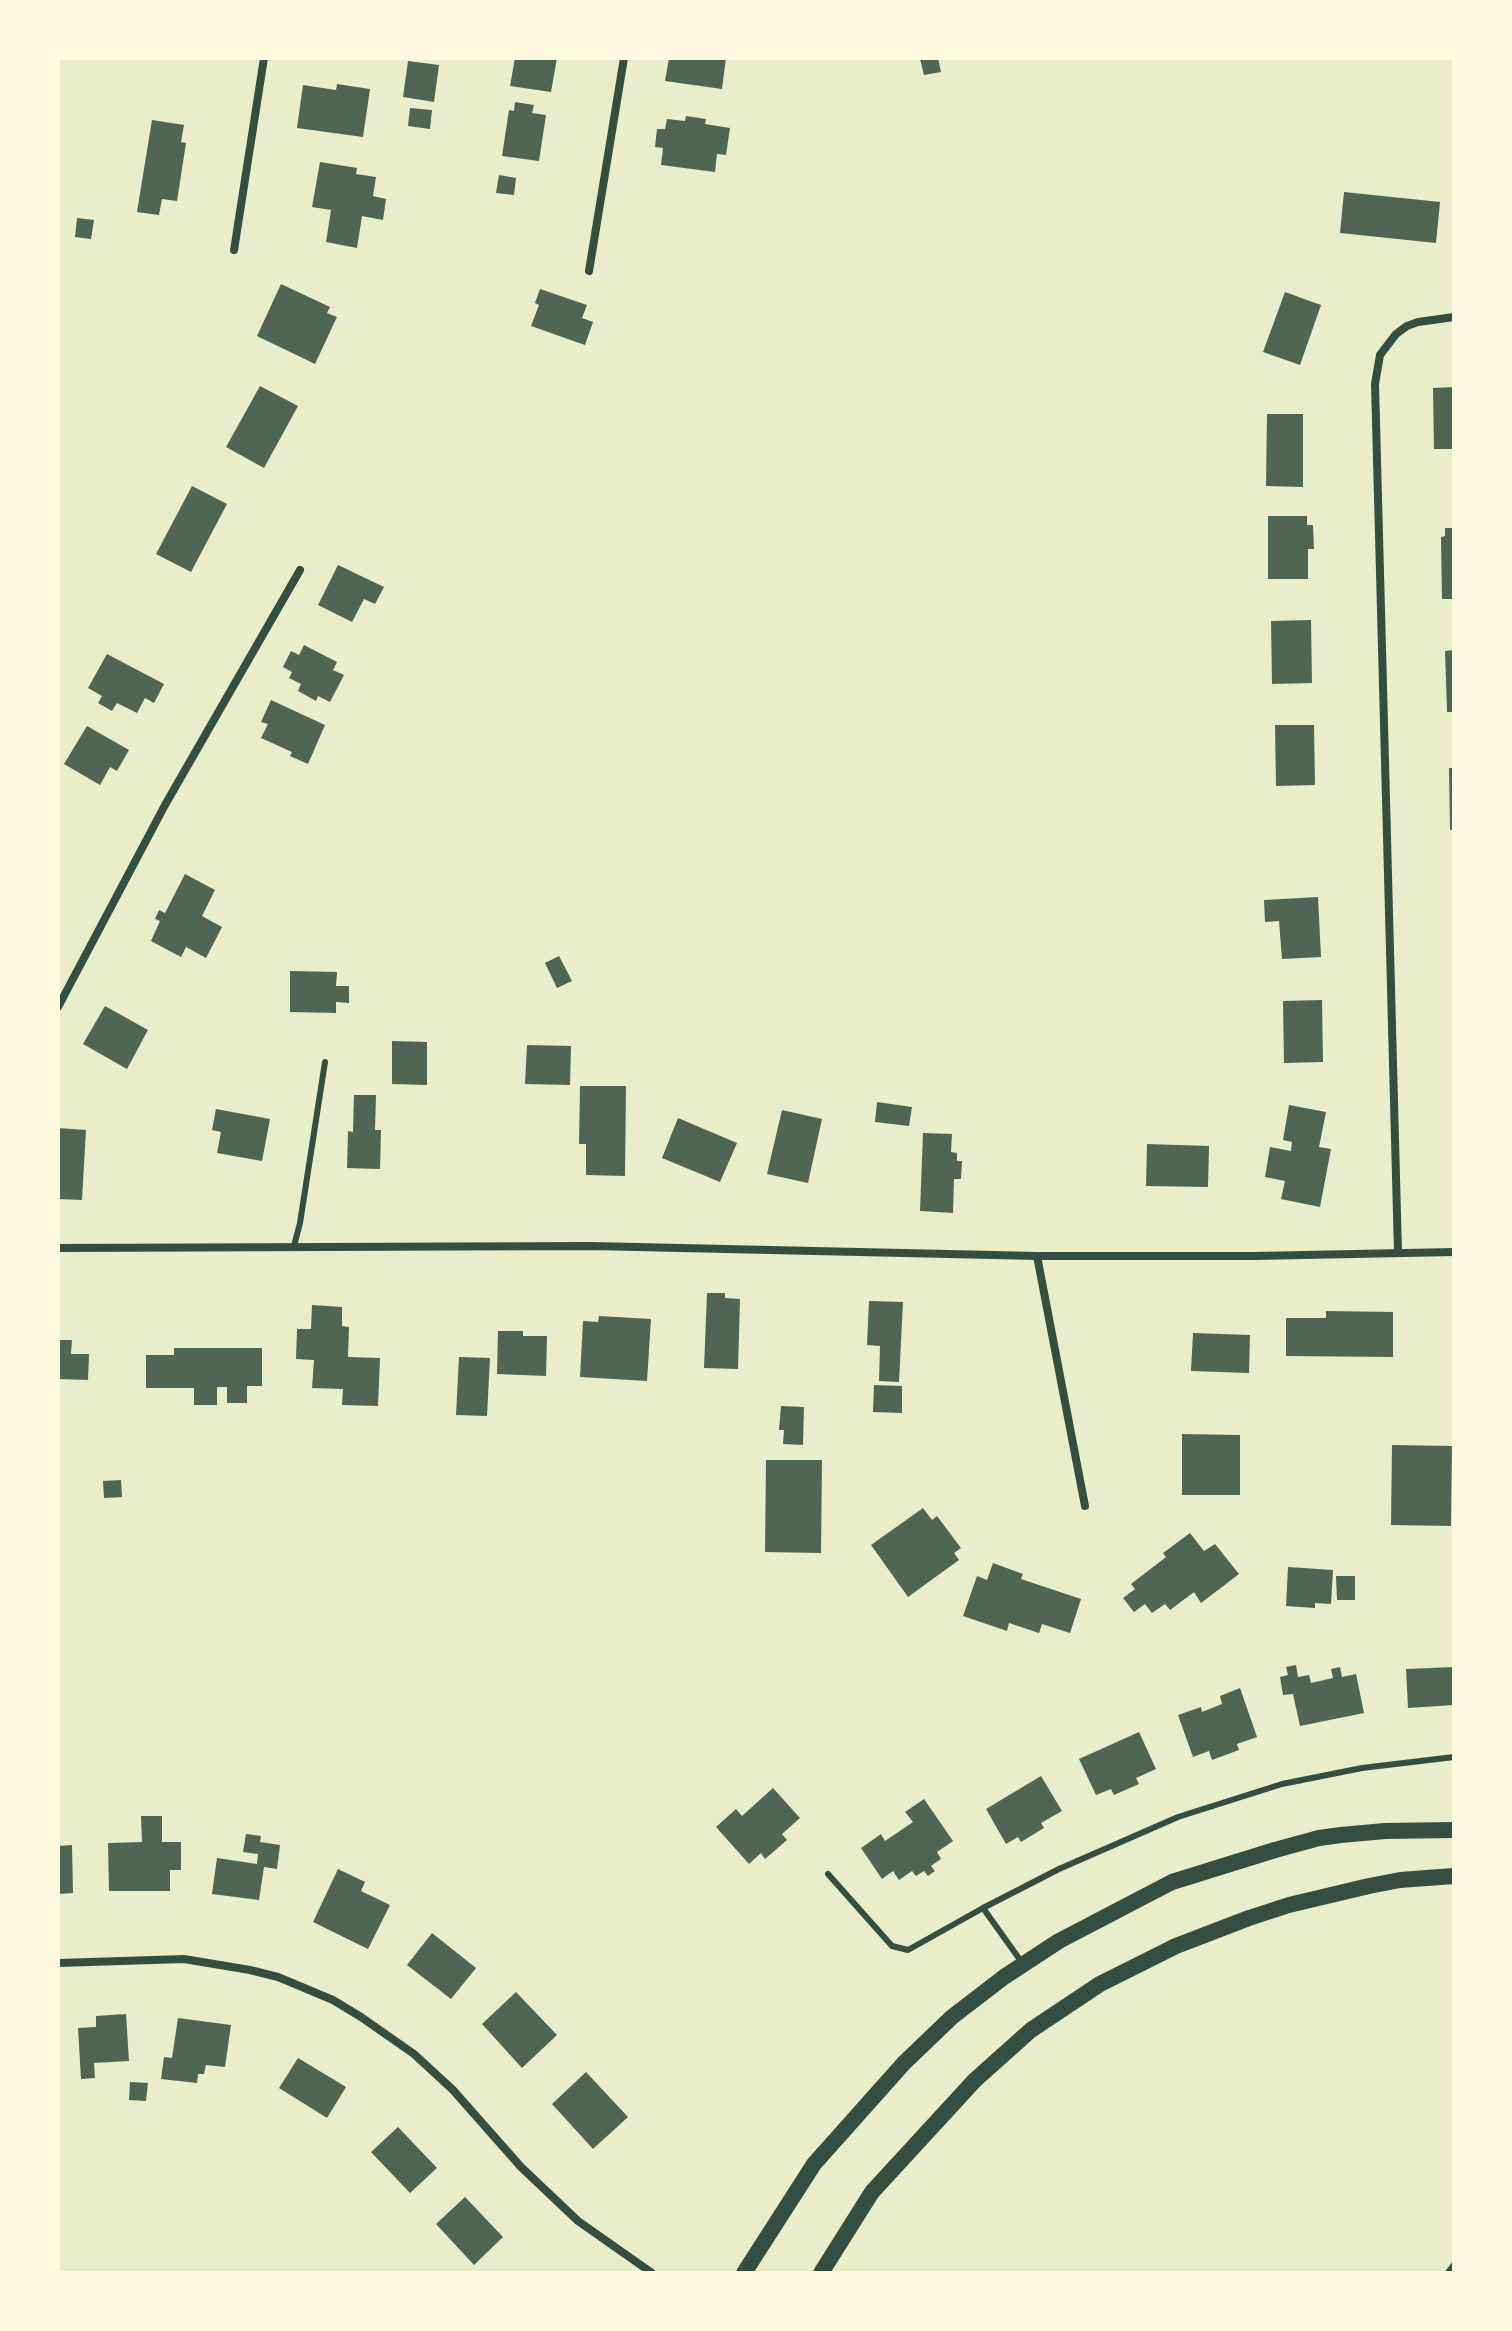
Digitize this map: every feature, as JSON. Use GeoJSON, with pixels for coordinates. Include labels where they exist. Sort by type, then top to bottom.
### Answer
{"type":"FeatureCollection","features":[{"type":"Feature","properties":{"kind":"main road"},"geometry":{"type":"LineString","coordinates":[[744,2273],[814,2164],[904,2063],[952,2017],[1059,1941],[1172,1882],[1319,1838],[1385,1831],[1454,1830]]}},
{"type":"Feature","properties":{"kind":"main road"},"geometry":{"type":"LineString","coordinates":[[821,2273],[872,2192],[975,2080],[1031,2030],[1100,1984],[1176,1946],[1289,1905],[1400,1880],[1454,1876]]}},
{"type":"Feature","properties":{"kind":"street"},"geometry":{"type":"LineString","coordinates":[[234,250],[264,58]]}},
{"type":"Feature","properties":{"kind":"street"},"geometry":{"type":"LineString","coordinates":[[589,271],[624,58]]}},
{"type":"Feature","properties":{"kind":"street"},"geometry":{"type":"LineString","coordinates":[[1398,1252],[1375,384],[1380,355],[1396,334],[1418,322],[1454,317]]}},
{"type":"Feature","properties":{"kind":"street"},"geometry":{"type":"LineString","coordinates":[[58,1007],[165,805],[300,570]]}},
{"type":"Feature","properties":{"kind":"street"},"geometry":{"type":"LineString","coordinates":[[58,1248],[592,1246],[1037,1256],[1454,1252]]}},
{"type":"Feature","properties":{"kind":"street"},"geometry":{"type":"LineString","coordinates":[[1037,1256],[1085,1506]]}},
{"type":"Feature","properties":{"kind":"street"},"geometry":{"type":"LineString","coordinates":[[58,1963],[184,1959],[278,1977],[333,2000],[414,2054],[453,2090],[521,2167],[578,2221],[652,2273]]}},
{"type":"Feature","properties":{"kind":"lane"},"geometry":{"type":"LineString","coordinates":[[294,1246],[325,1062]]}},
{"type":"Feature","properties":{"kind":"lane"},"geometry":{"type":"LineString","coordinates":[[828,1874],[892,1946],[908,1950],[1059,1869],[1193,1813],[1282,1784],[1362,1768],[1454,1757]]}},
{"type":"Feature","properties":{"kind":"lane"},"geometry":{"type":"LineString","coordinates":[[983,1908],[1023,1964]]}},
{"type":"Feature","properties":{"kind":"path"},"geometry":{"type":"LineString","coordinates":[[1447,2273],[1454,2264]]}},
{"type":"Feature","properties":{"kind":"building"},"geometry":{"type":"Polygon","coordinates":[[[515,58],[557,58],[551,92],[510,86],[515,58]]]}},
{"type":"Feature","properties":{"kind":"building"},"geometry":{"type":"Polygon","coordinates":[[[669,58],[726,58],[722,89],[665,81],[669,58]]]}},
{"type":"Feature","properties":{"kind":"building"},"geometry":{"type":"Polygon","coordinates":[[[938,58],[941,72],[924,75],[920,59],[938,58]]]}},
{"type":"Feature","properties":{"kind":"building"},"geometry":{"type":"Polygon","coordinates":[[[408,61],[439,65],[434,102],[403,97],[408,61]]]}},
{"type":"Feature","properties":{"kind":"building"},"geometry":{"type":"Polygon","coordinates":[[[337,84],[370,89],[363,137],[297,128],[303,85],[336,90],[337,84]]]}},
{"type":"Feature","properties":{"kind":"building"},"geometry":{"type":"Polygon","coordinates":[[[515,102],[534,105],[532,113],[546,115],[539,161],[502,156],[509,110],[514,111],[515,102]]]}},
{"type":"Feature","properties":{"kind":"building"},"geometry":{"type":"Polygon","coordinates":[[[410,108],[432,110],[430,129],[408,126],[410,108]]]}},
{"type":"Feature","properties":{"kind":"building"},"geometry":{"type":"Polygon","coordinates":[[[686,116],[706,119],[705,124],[730,128],[726,155],[717,154],[715,172],[661,165],[663,148],[655,147],[657,129],[665,129],[667,119],[685,121],[686,116]]]}},
{"type":"Feature","properties":{"kind":"building"},"geometry":{"type":"Polygon","coordinates":[[[152,120],[184,125],[181,142],[186,143],[177,201],[162,199],[159,215],[137,212],[152,120]]]}},
{"type":"Feature","properties":{"kind":"building"},"geometry":{"type":"Polygon","coordinates":[[[320,162],[357,168],[356,174],[376,177],[373,196],[386,199],[383,220],[362,216],[357,248],[326,242],[331,210],[312,207],[320,162]]]}},
{"type":"Feature","properties":{"kind":"building"},"geometry":{"type":"Polygon","coordinates":[[[499,175],[516,178],[514,195],[496,193],[499,175]]]}},
{"type":"Feature","properties":{"kind":"building"},"geometry":{"type":"Polygon","coordinates":[[[1344,192],[1440,202],[1436,243],[1340,233],[1344,192]]]}},
{"type":"Feature","properties":{"kind":"building"},"geometry":{"type":"Polygon","coordinates":[[[77,218],[94,220],[91,239],[75,237],[77,218]]]}},
{"type":"Feature","properties":{"kind":"building"},"geometry":{"type":"Polygon","coordinates":[[[281,284],[330,307],[327,313],[337,317],[315,364],[257,336],[281,284]]]}},
{"type":"Feature","properties":{"kind":"building"},"geometry":{"type":"Polygon","coordinates":[[[540,289],[587,305],[582,318],[593,322],[585,345],[531,326],[539,305],[535,303],[540,289]]]}},
{"type":"Feature","properties":{"kind":"building"},"geometry":{"type":"Polygon","coordinates":[[[1285,292],[1321,305],[1300,365],[1263,352],[1285,292]]]}},
{"type":"Feature","properties":{"kind":"building"},"geometry":{"type":"Polygon","coordinates":[[[260,386],[298,406],[264,468],[226,447],[260,386]]]}},
{"type":"Feature","properties":{"kind":"building"},"geometry":{"type":"Polygon","coordinates":[[[1454,387],[1454,449],[1434,449],[1433,388],[1454,387]]]}},
{"type":"Feature","properties":{"kind":"building"},"geometry":{"type":"Polygon","coordinates":[[[1267,414],[1303,414],[1303,487],[1266,486],[1267,414]]]}},
{"type":"Feature","properties":{"kind":"building"},"geometry":{"type":"Polygon","coordinates":[[[192,486],[227,504],[191,572],[156,554],[192,486]]]}},
{"type":"Feature","properties":{"kind":"building"},"geometry":{"type":"Polygon","coordinates":[[[1268,516],[1307,516],[1307,525],[1313,525],[1314,549],[1308,549],[1308,579],[1268,579],[1268,516]]]}},
{"type":"Feature","properties":{"kind":"building"},"geometry":{"type":"Polygon","coordinates":[[[1445,528],[1454,528],[1454,599],[1442,599],[1441,537],[1445,536],[1445,528]]]}},
{"type":"Feature","properties":{"kind":"building"},"geometry":{"type":"Polygon","coordinates":[[[338,565],[384,587],[375,604],[364,599],[352,622],[318,605],[338,565]]]}},
{"type":"Feature","properties":{"kind":"building"},"geometry":{"type":"Polygon","coordinates":[[[1311,620],[1312,683],[1272,684],[1271,621],[1311,620]]]}},
{"type":"Feature","properties":{"kind":"building"},"geometry":{"type":"Polygon","coordinates":[[[304,645],[337,662],[333,670],[344,675],[330,702],[318,696],[316,701],[298,691],[301,684],[289,678],[292,672],[283,667],[291,651],[299,655],[304,645]]]}},
{"type":"Feature","properties":{"kind":"building"},"geometry":{"type":"Polygon","coordinates":[[[1454,650],[1454,712],[1447,712],[1445,651],[1454,650]]]}},
{"type":"Feature","properties":{"kind":"building"},"geometry":{"type":"Polygon","coordinates":[[[107,654],[164,684],[154,703],[145,698],[137,713],[117,703],[112,711],[98,703],[102,696],[88,688],[107,654]]]}},
{"type":"Feature","properties":{"kind":"building"},"geometry":{"type":"Polygon","coordinates":[[[271,700],[325,725],[308,764],[290,756],[292,752],[261,738],[268,724],[261,722],[271,700]]]}},
{"type":"Feature","properties":{"kind":"building"},"geometry":{"type":"Polygon","coordinates":[[[1275,725],[1314,725],[1315,785],[1276,786],[1275,725]]]}},
{"type":"Feature","properties":{"kind":"building"},"geometry":{"type":"Polygon","coordinates":[[[87,726],[129,750],[117,771],[110,767],[100,785],[64,764],[87,726]]]}},
{"type":"Feature","properties":{"kind":"building"},"geometry":{"type":"Polygon","coordinates":[[[1449,768],[1454,768],[1454,829],[1450,830],[1449,768]]]}},
{"type":"Feature","properties":{"kind":"building"},"geometry":{"type":"Polygon","coordinates":[[[185,874],[215,890],[202,916],[222,927],[206,958],[186,947],[181,957],[151,941],[160,921],[155,919],[159,910],[165,913],[185,874]]]}},
{"type":"Feature","properties":{"kind":"building"},"geometry":{"type":"Polygon","coordinates":[[[1318,897],[1321,957],[1282,959],[1279,921],[1265,922],[1264,900],[1318,897]]]}},
{"type":"Feature","properties":{"kind":"building"},"geometry":{"type":"Polygon","coordinates":[[[559,956],[572,981],[557,988],[545,963],[559,956]]]}},
{"type":"Feature","properties":{"kind":"building"},"geometry":{"type":"Polygon","coordinates":[[[290,971],[337,972],[336,986],[349,986],[349,1003],[336,1002],[336,1013],[290,1012],[290,971]]]}},
{"type":"Feature","properties":{"kind":"building"},"geometry":{"type":"Polygon","coordinates":[[[1322,1000],[1323,1062],[1284,1063],[1283,1001],[1322,1000]]]}},
{"type":"Feature","properties":{"kind":"building"},"geometry":{"type":"Polygon","coordinates":[[[105,1006],[148,1030],[127,1069],[83,1044],[105,1006]]]}},
{"type":"Feature","properties":{"kind":"building"},"geometry":{"type":"Polygon","coordinates":[[[392,1041],[427,1042],[427,1085],[392,1084],[392,1041]]]}},
{"type":"Feature","properties":{"kind":"building"},"geometry":{"type":"Polygon","coordinates":[[[527,1045],[571,1046],[570,1085],[525,1084],[527,1045]]]}},
{"type":"Feature","properties":{"kind":"building"},"geometry":{"type":"Polygon","coordinates":[[[580,1086],[626,1086],[625,1176],[586,1175],[586,1144],[579,1144],[580,1086]]]}},
{"type":"Feature","properties":{"kind":"building"},"geometry":{"type":"Polygon","coordinates":[[[354,1095],[376,1095],[375,1130],[381,1130],[380,1169],[347,1168],[348,1131],[353,1132],[354,1095]]]}},
{"type":"Feature","properties":{"kind":"building"},"geometry":{"type":"Polygon","coordinates":[[[877,1102],[912,1107],[909,1126],[875,1122],[877,1102]]]}},
{"type":"Feature","properties":{"kind":"building"},"geometry":{"type":"Polygon","coordinates":[[[1289,1105],[1326,1112],[1319,1147],[1331,1149],[1320,1207],[1281,1199],[1285,1181],[1265,1177],[1270,1147],[1291,1151],[1292,1142],[1283,1140],[1289,1105]]]}},
{"type":"Feature","properties":{"kind":"building"},"geometry":{"type":"Polygon","coordinates":[[[216,1109],[270,1119],[262,1161],[217,1153],[221,1132],[212,1130],[216,1109]]]}},
{"type":"Feature","properties":{"kind":"building"},"geometry":{"type":"Polygon","coordinates":[[[782,1110],[822,1119],[808,1183],[767,1174],[782,1110]]]}},
{"type":"Feature","properties":{"kind":"building"},"geometry":{"type":"Polygon","coordinates":[[[678,1118],[737,1143],[720,1182],[662,1158],[678,1118]]]}},
{"type":"Feature","properties":{"kind":"building"},"geometry":{"type":"Polygon","coordinates":[[[58,1128],[86,1130],[82,1200],[58,1199],[58,1128]]]}},
{"type":"Feature","properties":{"kind":"building"},"geometry":{"type":"Polygon","coordinates":[[[923,1133],[952,1134],[951,1152],[957,1153],[957,1161],[962,1161],[961,1179],[954,1179],[953,1213],[920,1211],[923,1133]]]}},
{"type":"Feature","properties":{"kind":"building"},"geometry":{"type":"Polygon","coordinates":[[[1147,1144],[1209,1146],[1208,1187],[1146,1186],[1147,1144]]]}},
{"type":"Feature","properties":{"kind":"building"},"geometry":{"type":"Polygon","coordinates":[[[707,1293],[725,1293],[725,1298],[740,1299],[738,1369],[704,1368],[707,1293]]]}},
{"type":"Feature","properties":{"kind":"building"},"geometry":{"type":"Polygon","coordinates":[[[869,1301],[903,1302],[899,1382],[879,1381],[880,1346],[867,1345],[869,1301]]]}},
{"type":"Feature","properties":{"kind":"building"},"geometry":{"type":"Polygon","coordinates":[[[312,1305],[342,1307],[342,1326],[349,1327],[348,1357],[380,1358],[378,1406],[342,1405],[343,1389],[312,1388],[314,1360],[296,1359],[297,1329],[311,1329],[312,1305]]]}},
{"type":"Feature","properties":{"kind":"building"},"geometry":{"type":"Polygon","coordinates":[[[1326,1311],[1393,1312],[1393,1357],[1286,1356],[1286,1318],[1326,1318],[1326,1311]]]}},
{"type":"Feature","properties":{"kind":"building"},"geometry":{"type":"Polygon","coordinates":[[[599,1316],[651,1319],[647,1381],[580,1377],[583,1321],[598,1322],[599,1316]]]}},
{"type":"Feature","properties":{"kind":"building"},"geometry":{"type":"Polygon","coordinates":[[[498,1331],[523,1331],[523,1336],[547,1336],[546,1376],[497,1374],[498,1331]]]}},
{"type":"Feature","properties":{"kind":"building"},"geometry":{"type":"Polygon","coordinates":[[[1193,1333],[1250,1335],[1249,1373],[1191,1371],[1193,1333]]]}},
{"type":"Feature","properties":{"kind":"building"},"geometry":{"type":"Polygon","coordinates":[[[58,1340],[72,1340],[71,1354],[89,1354],[88,1380],[58,1379],[58,1340]]]}},
{"type":"Feature","properties":{"kind":"building"},"geometry":{"type":"Polygon","coordinates":[[[174,1348],[262,1348],[262,1386],[247,1386],[247,1403],[227,1403],[227,1387],[217,1387],[217,1405],[194,1405],[194,1388],[146,1388],[146,1355],[174,1355],[174,1348]]]}},
{"type":"Feature","properties":{"kind":"building"},"geometry":{"type":"Polygon","coordinates":[[[459,1357],[490,1358],[487,1416],[456,1415],[459,1357]]]}},
{"type":"Feature","properties":{"kind":"building"},"geometry":{"type":"Polygon","coordinates":[[[874,1385],[902,1386],[902,1413],[873,1412],[874,1385]]]}},
{"type":"Feature","properties":{"kind":"building"},"geometry":{"type":"Polygon","coordinates":[[[781,1406],[804,1407],[803,1445],[783,1444],[784,1430],[779,1430],[781,1406]]]}},
{"type":"Feature","properties":{"kind":"building"},"geometry":{"type":"Polygon","coordinates":[[[1182,1434],[1240,1435],[1240,1495],[1182,1495],[1182,1434]]]}},
{"type":"Feature","properties":{"kind":"building"},"geometry":{"type":"Polygon","coordinates":[[[1392,1445],[1452,1446],[1451,1526],[1391,1525],[1392,1445]]]}},
{"type":"Feature","properties":{"kind":"building"},"geometry":{"type":"Polygon","coordinates":[[[766,1460],[822,1460],[821,1553],[765,1552],[766,1460]]]}},
{"type":"Feature","properties":{"kind":"building"},"geometry":{"type":"Polygon","coordinates":[[[121,1480],[122,1497],[104,1498],[103,1481],[121,1480]]]}},
{"type":"Feature","properties":{"kind":"building"},"geometry":{"type":"Polygon","coordinates":[[[923,1508],[932,1520],[937,1516],[961,1548],[954,1553],[959,1560],[908,1597],[871,1545],[923,1508]]]}},
{"type":"Feature","properties":{"kind":"building"},"geometry":{"type":"Polygon","coordinates":[[[1190,1533],[1204,1551],[1215,1544],[1239,1574],[1201,1603],[1194,1592],[1170,1610],[1165,1604],[1152,1613],[1145,1604],[1134,1612],[1123,1598],[1135,1589],[1131,1584],[1166,1557],[1163,1553],[1190,1533]]]}},
{"type":"Feature","properties":{"kind":"building"},"geometry":{"type":"Polygon","coordinates":[[[993,1563],[1023,1574],[1021,1579],[1081,1599],[1070,1633],[1042,1624],[1039,1633],[1009,1623],[1007,1631],[963,1616],[977,1576],[987,1580],[993,1563]]]}},
{"type":"Feature","properties":{"kind":"building"},"geometry":{"type":"Polygon","coordinates":[[[1288,1567],[1333,1570],[1331,1604],[1315,1603],[1315,1608],[1286,1606],[1288,1567]]]}},
{"type":"Feature","properties":{"kind":"building"},"geometry":{"type":"Polygon","coordinates":[[[1336,1576],[1355,1576],[1355,1600],[1337,1600],[1336,1576]]]}},
{"type":"Feature","properties":{"kind":"building"},"geometry":{"type":"Polygon","coordinates":[[[1296,1665],[1298,1677],[1309,1675],[1311,1683],[1333,1678],[1331,1669],[1340,1667],[1342,1677],[1356,1674],[1364,1713],[1300,1726],[1293,1694],[1283,1695],[1280,1677],[1288,1675],[1286,1667],[1296,1665]]]}},
{"type":"Feature","properties":{"kind":"building"},"geometry":{"type":"Polygon","coordinates":[[[1454,1667],[1454,1705],[1408,1708],[1406,1669],[1454,1667]]]}},
{"type":"Feature","properties":{"kind":"building"},"geometry":{"type":"Polygon","coordinates":[[[1240,1688],[1257,1737],[1237,1744],[1239,1750],[1212,1760],[1209,1751],[1193,1757],[1178,1715],[1201,1707],[1202,1712],[1222,1704],[1220,1696],[1240,1688]]]}},
{"type":"Feature","properties":{"kind":"building"},"geometry":{"type":"Polygon","coordinates":[[[1139,1732],[1156,1769],[1136,1778],[1139,1784],[1114,1795],[1111,1789],[1096,1795],[1079,1759],[1139,1732]]]}},
{"type":"Feature","properties":{"kind":"building"},"geometry":{"type":"Polygon","coordinates":[[[1041,1776],[1062,1811],[1041,1823],[1044,1828],[1021,1842],[1018,1837],[1006,1844],[986,1809],[1041,1776]]]}},
{"type":"Feature","properties":{"kind":"building"},"geometry":{"type":"Polygon","coordinates":[[[773,1788],[800,1818],[782,1834],[787,1840],[765,1859],[761,1853],[749,1864],[716,1827],[736,1809],[742,1816],[773,1788]]]}},
{"type":"Feature","properties":{"kind":"building"},"geometry":{"type":"Polygon","coordinates":[[[924,1799],[953,1841],[937,1852],[941,1859],[931,1866],[935,1871],[928,1876],[924,1871],[916,1876],[912,1871],[899,1880],[893,1871],[882,1879],[861,1848],[881,1834],[885,1841],[913,1822],[905,1812],[924,1799]]]}},
{"type":"Feature","properties":{"kind":"building"},"geometry":{"type":"Polygon","coordinates":[[[141,1816],[162,1816],[162,1842],[181,1842],[181,1870],[170,1870],[170,1891],[109,1891],[108,1843],[142,1842],[141,1816]]]}},
{"type":"Feature","properties":{"kind":"building"},"geometry":{"type":"Polygon","coordinates":[[[246,1834],[261,1836],[260,1842],[280,1845],[277,1869],[264,1867],[259,1900],[212,1894],[217,1858],[257,1864],[258,1854],[243,1852],[246,1834]]]}},
{"type":"Feature","properties":{"kind":"building"},"geometry":{"type":"Polygon","coordinates":[[[72,1845],[73,1893],[58,1894],[58,1846],[72,1845]]]}},
{"type":"Feature","properties":{"kind":"building"},"geometry":{"type":"Polygon","coordinates":[[[338,1869],[365,1882],[361,1891],[390,1905],[368,1949],[313,1922],[338,1869]]]}},
{"type":"Feature","properties":{"kind":"building"},"geometry":{"type":"Polygon","coordinates":[[[432,1933],[476,1968],[451,1999],[407,1965],[432,1933]]]}},
{"type":"Feature","properties":{"kind":"building"},"geometry":{"type":"Polygon","coordinates":[[[516,1992],[557,2035],[522,2068],[482,2024],[516,1992]]]}},
{"type":"Feature","properties":{"kind":"building"},"geometry":{"type":"Polygon","coordinates":[[[126,2014],[129,2061],[94,2063],[95,2078],[81,2079],[78,2028],[96,2027],[96,2016],[126,2014]]]}},
{"type":"Feature","properties":{"kind":"building"},"geometry":{"type":"Polygon","coordinates":[[[178,2018],[231,2025],[225,2067],[206,2065],[204,2074],[198,2074],[197,2083],[161,2079],[164,2057],[172,2058],[178,2018]]]}},
{"type":"Feature","properties":{"kind":"building"},"geometry":{"type":"Polygon","coordinates":[[[298,2058],[346,2087],[327,2118],[279,2088],[298,2058]]]}},
{"type":"Feature","properties":{"kind":"building"},"geometry":{"type":"Polygon","coordinates":[[[586,2072],[628,2117],[593,2149],[552,2104],[586,2072]]]}},
{"type":"Feature","properties":{"kind":"building"},"geometry":{"type":"Polygon","coordinates":[[[130,2082],[148,2083],[146,2101],[129,2100],[130,2082]]]}},
{"type":"Feature","properties":{"kind":"building"},"geometry":{"type":"Polygon","coordinates":[[[398,2127],[437,2168],[410,2193],[371,2152],[398,2127]]]}},
{"type":"Feature","properties":{"kind":"building"},"geometry":{"type":"Polygon","coordinates":[[[465,2197],[503,2237],[474,2265],[436,2224],[465,2197]]]}}]}
